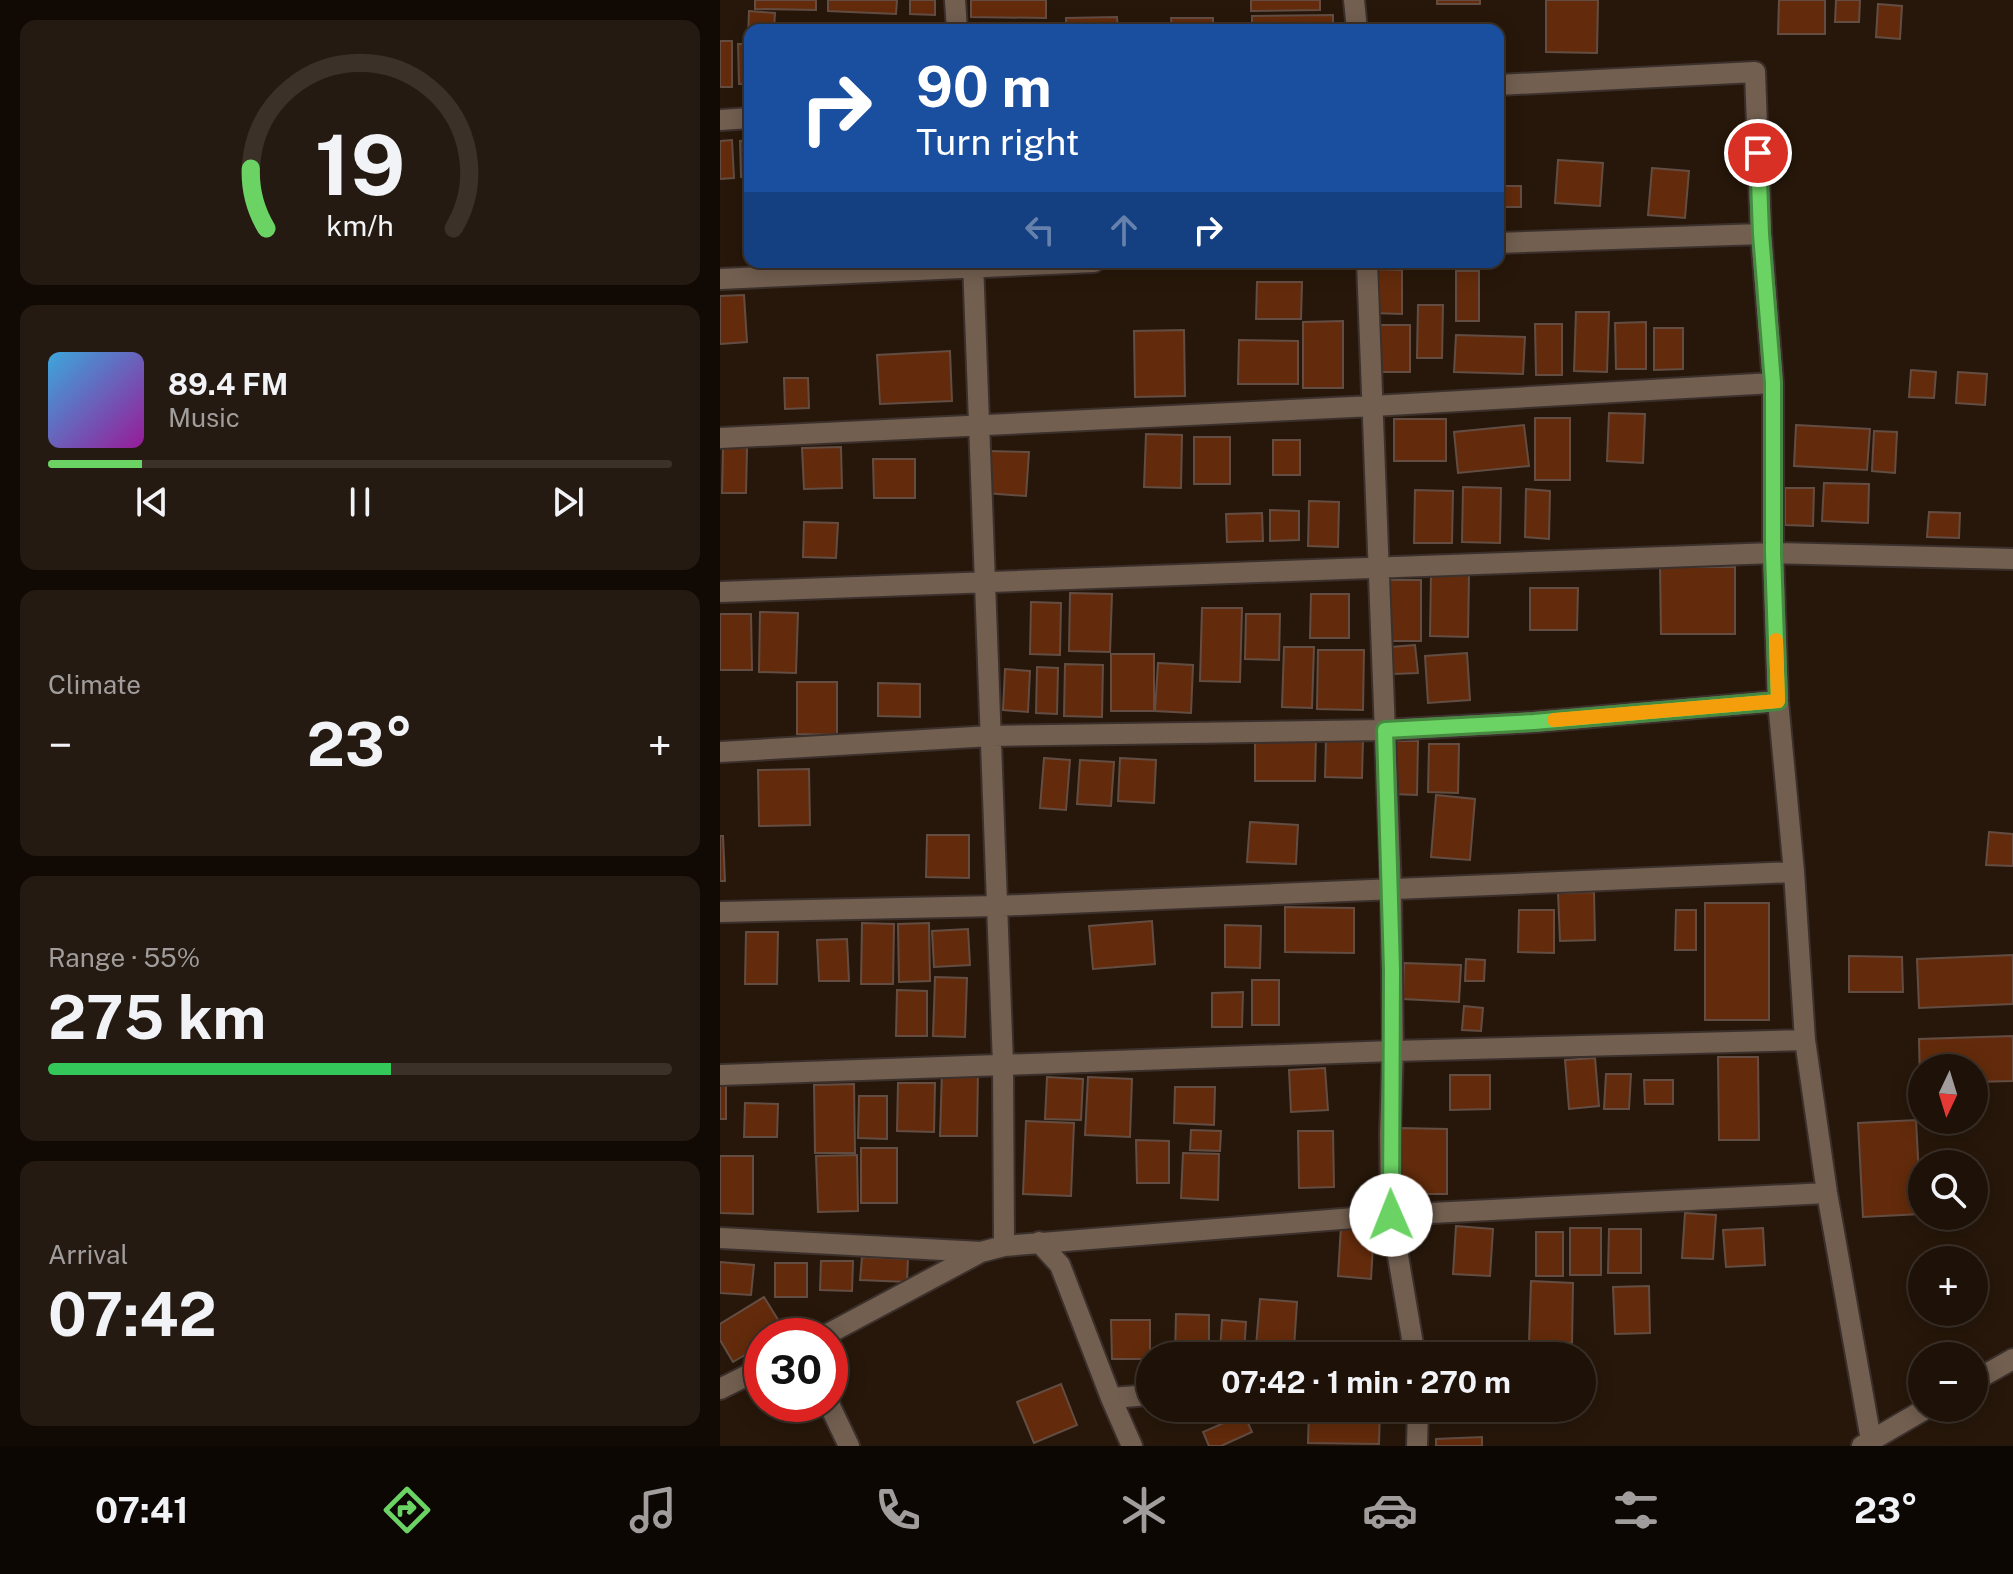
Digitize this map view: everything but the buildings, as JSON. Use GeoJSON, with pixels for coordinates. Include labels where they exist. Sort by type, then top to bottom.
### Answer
{"type":"FeatureCollection","features":[{"type":"Feature","properties":{"kind":"street"},"geometry":{"type":"LineString","coordinates":[[955,0],[957,24]]}},
{"type":"Feature","properties":{"kind":"street"},"geometry":{"type":"LineString","coordinates":[[1354,0],[1356,24]]}},
{"type":"Feature","properties":{"kind":"street"},"geometry":{"type":"LineString","coordinates":[[1504,85],[1755,72],[1761,234],[1773,383],[1773,553],[1778,701],[1805,1040],[1866,1443],[1908,1419]]}},
{"type":"Feature","properties":{"kind":"street"},"geometry":{"type":"LineString","coordinates":[[720,120],[744,118]]}},
{"type":"Feature","properties":{"kind":"street"},"geometry":{"type":"LineString","coordinates":[[1504,243],[1761,234]]}},
{"type":"Feature","properties":{"kind":"street"},"geometry":{"type":"LineString","coordinates":[[720,279],[919,268]]}},
{"type":"Feature","properties":{"kind":"street"},"geometry":{"type":"LineString","coordinates":[[973,268],[1003,1064],[1004,1246]]}},
{"type":"Feature","properties":{"kind":"street"},"geometry":{"type":"LineString","coordinates":[[1367,268],[1391,890],[1391,1215],[1413,1342]]}},
{"type":"Feature","properties":{"kind":"street"},"geometry":{"type":"LineString","coordinates":[[720,438],[1773,383]]}},
{"type":"Feature","properties":{"kind":"street"},"geometry":{"type":"LineString","coordinates":[[720,592],[1773,553],[2013,559]]}},
{"type":"Feature","properties":{"kind":"street"},"geometry":{"type":"LineString","coordinates":[[720,752],[991,736],[1385,730],[1534,722],[1778,701]]}},
{"type":"Feature","properties":{"kind":"street"},"geometry":{"type":"LineString","coordinates":[[720,912],[997,906],[1794,872]]}},
{"type":"Feature","properties":{"kind":"street"},"geometry":{"type":"LineString","coordinates":[[720,1075],[1805,1040]]}},
{"type":"Feature","properties":{"kind":"street"},"geometry":{"type":"LineString","coordinates":[[848,1323],[981,1252],[1004,1246],[1391,1215],[1827,1193]]}},
{"type":"Feature","properties":{"kind":"street"},"geometry":{"type":"LineString","coordinates":[[720,1238],[981,1252]]}},
{"type":"Feature","properties":{"kind":"street"},"geometry":{"type":"LineString","coordinates":[[1039,1242],[1060,1265],[1132,1446]]}},
{"type":"Feature","properties":{"kind":"street"},"geometry":{"type":"LineString","coordinates":[[1988,1373],[2013,1359]]}},
{"type":"Feature","properties":{"kind":"street"},"geometry":{"type":"LineString","coordinates":[[720,1389],[744,1377]]}},
{"type":"Feature","properties":{"kind":"street"},"geometry":{"type":"LineString","coordinates":[[1111,1398],[1136,1396]]}},
{"type":"Feature","properties":{"kind":"street"},"geometry":{"type":"LineString","coordinates":[[838,1422],[849,1446]]}},
{"type":"Feature","properties":{"kind":"street"},"geometry":{"type":"LineString","coordinates":[[1417,1446],[1418,1422]]}},
{"type":"Feature","properties":{"kind":"slow traffic"},"geometry":{"type":"LineString","coordinates":[[1554,720],[1778,701],[1776,640]]}},
{"type":"Feature","properties":{"kind":"route"},"geometry":{"type":"LineString","coordinates":[[1391,1215],[1392,970],[1385,730],[1534,722],[1778,701],[1773,553],[1773,383],[1758,153]]}}]}
